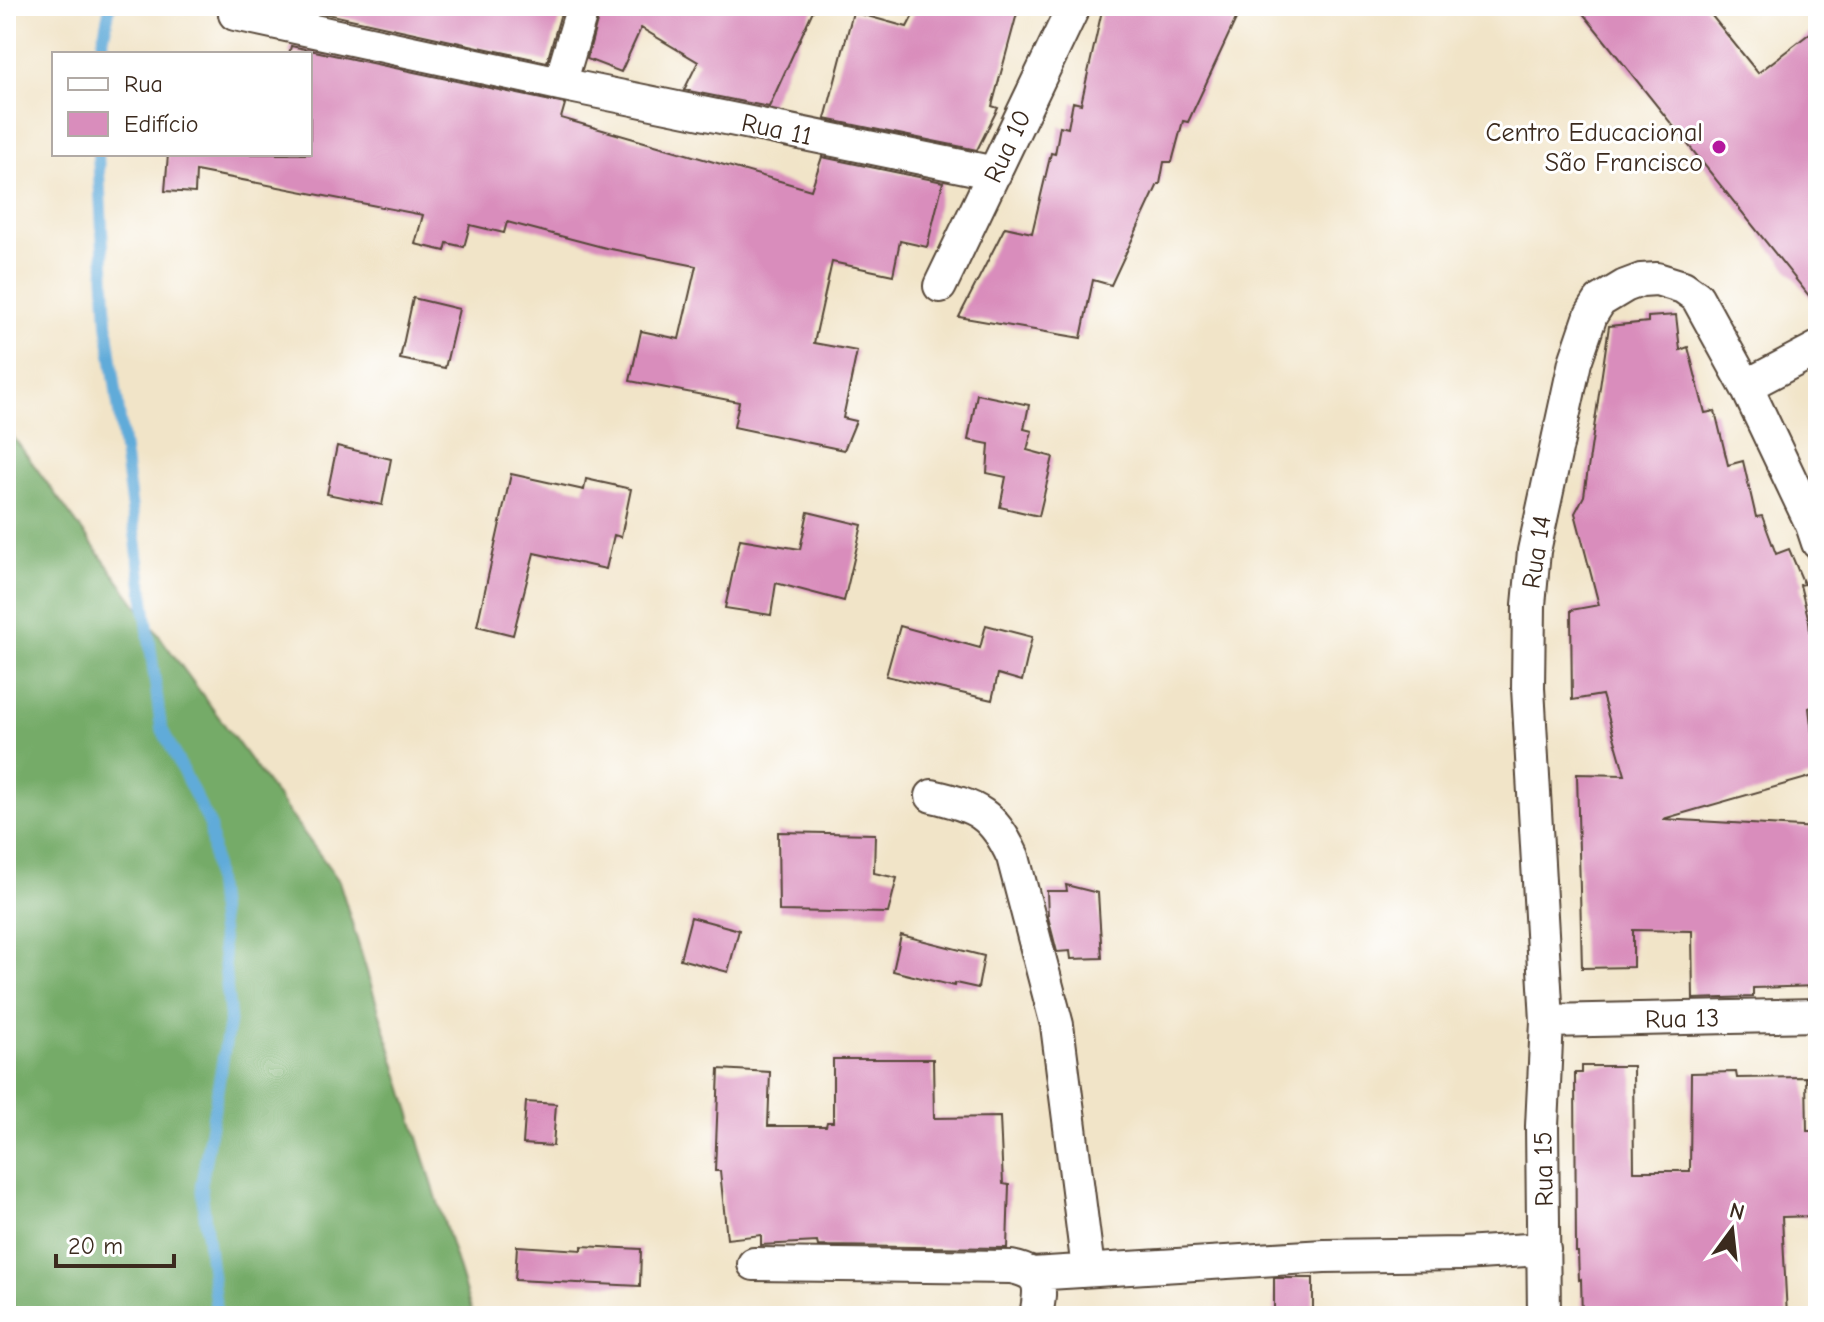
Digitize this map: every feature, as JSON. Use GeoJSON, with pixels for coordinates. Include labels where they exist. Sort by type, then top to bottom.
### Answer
{"type":"FeatureCollection","features":[{"type":"Feature","properties":{"kind":"street"},"geometry":{"type":"LineString","coordinates":[[560,84],[583,6]]}},
{"type":"Feature","properties":{"kind":"street","name":"Rua 10"},"geometry":{"type":"LineString","coordinates":[[940,286],[1074,6]]}},
{"type":"Feature","properties":{"kind":"street","name":"Rua 11"},"geometry":{"type":"LineString","coordinates":[[235,14],[995,173]]}},
{"type":"Feature","properties":{"kind":"street","name":"Rua 14"},"geometry":{"type":"LineString","coordinates":[[1547,1021],[1528,688],[1529,605],[1534,551],[1575,362],[1591,315],[1608,294],[1641,280],[1657,279],[1683,287],[1697,297],[1746,386],[1818,543]]}},
{"type":"Feature","properties":{"kind":"street"},"geometry":{"type":"LineString","coordinates":[[1746,386],[1818,348]]}},
{"type":"Feature","properties":{"kind":"street"},"geometry":{"type":"LineString","coordinates":[[932,796],[966,804],[988,817],[1004,836],[1013,857],[1057,1025],[1088,1269]]}},
{"type":"Feature","properties":{"kind":"street","name":"Rua 13"},"geometry":{"type":"LineString","coordinates":[[1547,1021],[1818,1015]]}},
{"type":"Feature","properties":{"kind":"street","name":"Rua 15"},"geometry":{"type":"LineString","coordinates":[[1544,1316],[1542,1126],[1547,1021]]}},
{"type":"Feature","properties":{"kind":"street"},"geometry":{"type":"LineString","coordinates":[[754,1264],[1011,1267],[1032,1274],[1309,1257],[1544,1249]]}},
{"type":"Feature","properties":{"kind":"street"},"geometry":{"type":"LineString","coordinates":[[1032,1274],[1040,1290],[1036,1316]]}},
{"type":"Feature","properties":{"kind":"green space"},"geometry":{"type":"Polygon","coordinates":[[[6,427],[339,881],[473,1316],[14,1316],[6,1217],[6,427]]]}},
{"type":"Feature","properties":{"kind":"building"},"geometry":{"type":"Polygon","coordinates":[[[300,6],[563,6],[547,62],[300,6]]]}},
{"type":"Feature","properties":{"kind":"building"},"geometry":{"type":"Polygon","coordinates":[[[601,6],[815,6],[769,107],[684,90],[698,62],[641,28],[621,72],[587,59],[601,6]]]}},
{"type":"Feature","properties":{"kind":"building"},"geometry":{"type":"Polygon","coordinates":[[[918,6],[1019,6],[992,106],[998,108],[977,150],[825,119],[853,12],[907,27],[918,6]]]}},
{"type":"Feature","properties":{"kind":"building"},"geometry":{"type":"Polygon","coordinates":[[[1103,6],[1242,6],[1188,122],[1183,121],[1172,162],[1164,162],[1160,184],[1111,285],[1093,280],[1081,338],[959,317],[1005,227],[1032,233],[1060,126],[1068,128],[1073,102],[1081,104],[1103,6]]]}},
{"type":"Feature","properties":{"kind":"building"},"geometry":{"type":"Polygon","coordinates":[[[1577,6],[1704,6],[1758,73],[1818,27],[1818,307],[1577,6]]]}},
{"type":"Feature","properties":{"kind":"building"},"geometry":{"type":"Polygon","coordinates":[[[291,46],[565,104],[561,118],[811,190],[822,157],[943,182],[927,247],[900,241],[893,275],[832,262],[814,343],[857,351],[843,418],[856,421],[844,450],[734,427],[739,402],[630,381],[641,331],[679,339],[696,266],[606,248],[507,222],[504,233],[470,225],[464,247],[447,243],[445,251],[415,244],[423,215],[196,171],[195,193],[165,191],[168,156],[312,156],[312,52],[290,52],[291,46]]]}},
{"type":"Feature","properties":{"kind":"building"},"geometry":{"type":"Polygon","coordinates":[[[413,298],[459,309],[445,368],[400,359],[413,298]]]}},
{"type":"Feature","properties":{"kind":"building"},"geometry":{"type":"Polygon","coordinates":[[[1676,315],[1680,350],[1688,347],[1705,413],[1715,411],[1728,465],[1743,461],[1756,517],[1762,516],[1776,554],[1789,549],[1804,584],[1800,585],[1809,621],[1817,705],[1809,708],[1817,775],[1663,819],[1818,828],[1818,986],[1753,988],[1753,997],[1693,999],[1692,931],[1633,930],[1633,967],[1582,968],[1577,774],[1625,775],[1602,695],[1572,700],[1571,610],[1599,605],[1575,513],[1584,496],[1609,326],[1648,322],[1648,317],[1676,315]]]}},
{"type":"Feature","properties":{"kind":"building"},"geometry":{"type":"Polygon","coordinates":[[[977,394],[1029,405],[1024,429],[1032,431],[1027,450],[1053,457],[1039,516],[1000,507],[1006,477],[987,473],[989,444],[968,440],[977,394]]]}},
{"type":"Feature","properties":{"kind":"building"},"geometry":{"type":"Polygon","coordinates":[[[337,446],[391,459],[382,505],[327,494],[337,446]]]}},
{"type":"Feature","properties":{"kind":"building"},"geometry":{"type":"Polygon","coordinates":[[[511,474],[584,490],[586,479],[631,489],[621,537],[614,535],[606,569],[534,553],[513,635],[477,626],[511,474]]]}},
{"type":"Feature","properties":{"kind":"building"},"geometry":{"type":"Polygon","coordinates":[[[808,512],[862,525],[844,601],[776,583],[771,615],[725,608],[740,539],[800,549],[808,512]]]}},
{"type":"Feature","properties":{"kind":"building"},"geometry":{"type":"Polygon","coordinates":[[[986,625],[1032,637],[1022,681],[998,674],[992,700],[886,676],[900,626],[980,648],[986,625]]]}},
{"type":"Feature","properties":{"kind":"building"},"geometry":{"type":"Polygon","coordinates":[[[778,832],[875,834],[874,873],[897,878],[888,913],[779,911],[778,832]]]}},
{"type":"Feature","properties":{"kind":"building"},"geometry":{"type":"Polygon","coordinates":[[[1066,885],[1098,893],[1102,958],[1071,959],[1070,951],[1057,952],[1048,917],[1047,891],[1067,891],[1066,885]]]}},
{"type":"Feature","properties":{"kind":"building"},"geometry":{"type":"Polygon","coordinates":[[[691,917],[739,930],[728,972],[680,959],[691,917]]]}},
{"type":"Feature","properties":{"kind":"building"},"geometry":{"type":"Polygon","coordinates":[[[901,935],[984,956],[978,988],[955,983],[954,986],[893,971],[901,935]]]}},
{"type":"Feature","properties":{"kind":"building"},"geometry":{"type":"Polygon","coordinates":[[[833,1059],[933,1059],[934,1118],[1000,1117],[1003,1184],[1009,1185],[1007,1248],[818,1246],[817,1242],[761,1245],[761,1235],[727,1239],[720,1171],[715,1171],[719,1069],[770,1072],[768,1126],[826,1126],[827,1122],[833,1122],[833,1059]]]}},
{"type":"Feature","properties":{"kind":"building"},"geometry":{"type":"Polygon","coordinates":[[[1582,1066],[1633,1066],[1634,1171],[1690,1171],[1691,1073],[1736,1072],[1737,1078],[1806,1077],[1807,1131],[1818,1131],[1818,1216],[1782,1217],[1787,1316],[1582,1316],[1581,1279],[1576,1252],[1575,1073],[1582,1073],[1582,1066]]]}},
{"type":"Feature","properties":{"kind":"building"},"geometry":{"type":"Polygon","coordinates":[[[526,1102],[556,1104],[553,1146],[523,1144],[526,1102]]]}},
{"type":"Feature","properties":{"kind":"building"},"geometry":{"type":"Polygon","coordinates":[[[517,1246],[582,1250],[582,1246],[641,1249],[640,1286],[515,1280],[517,1246]]]}},
{"type":"Feature","properties":{"kind":"building"},"geometry":{"type":"Polygon","coordinates":[[[1274,1278],[1313,1278],[1313,1316],[1274,1316],[1274,1278]]]}},
{"type":"Feature","properties":{"kind":"waterway"},"geometry":{"type":"LineString","coordinates":[[100,52],[110,6]]}},
{"type":"Feature","properties":{"kind":"waterway"},"geometry":{"type":"LineString","coordinates":[[98,156],[107,323],[161,727],[210,825],[230,1017],[201,1186],[217,1316]]}},
{"type":"Feature","properties":{"kind":"place","name":"Centro Educacional São Francisco"},"geometry":{"type":"Point","coordinates":[1719,147]}}]}
